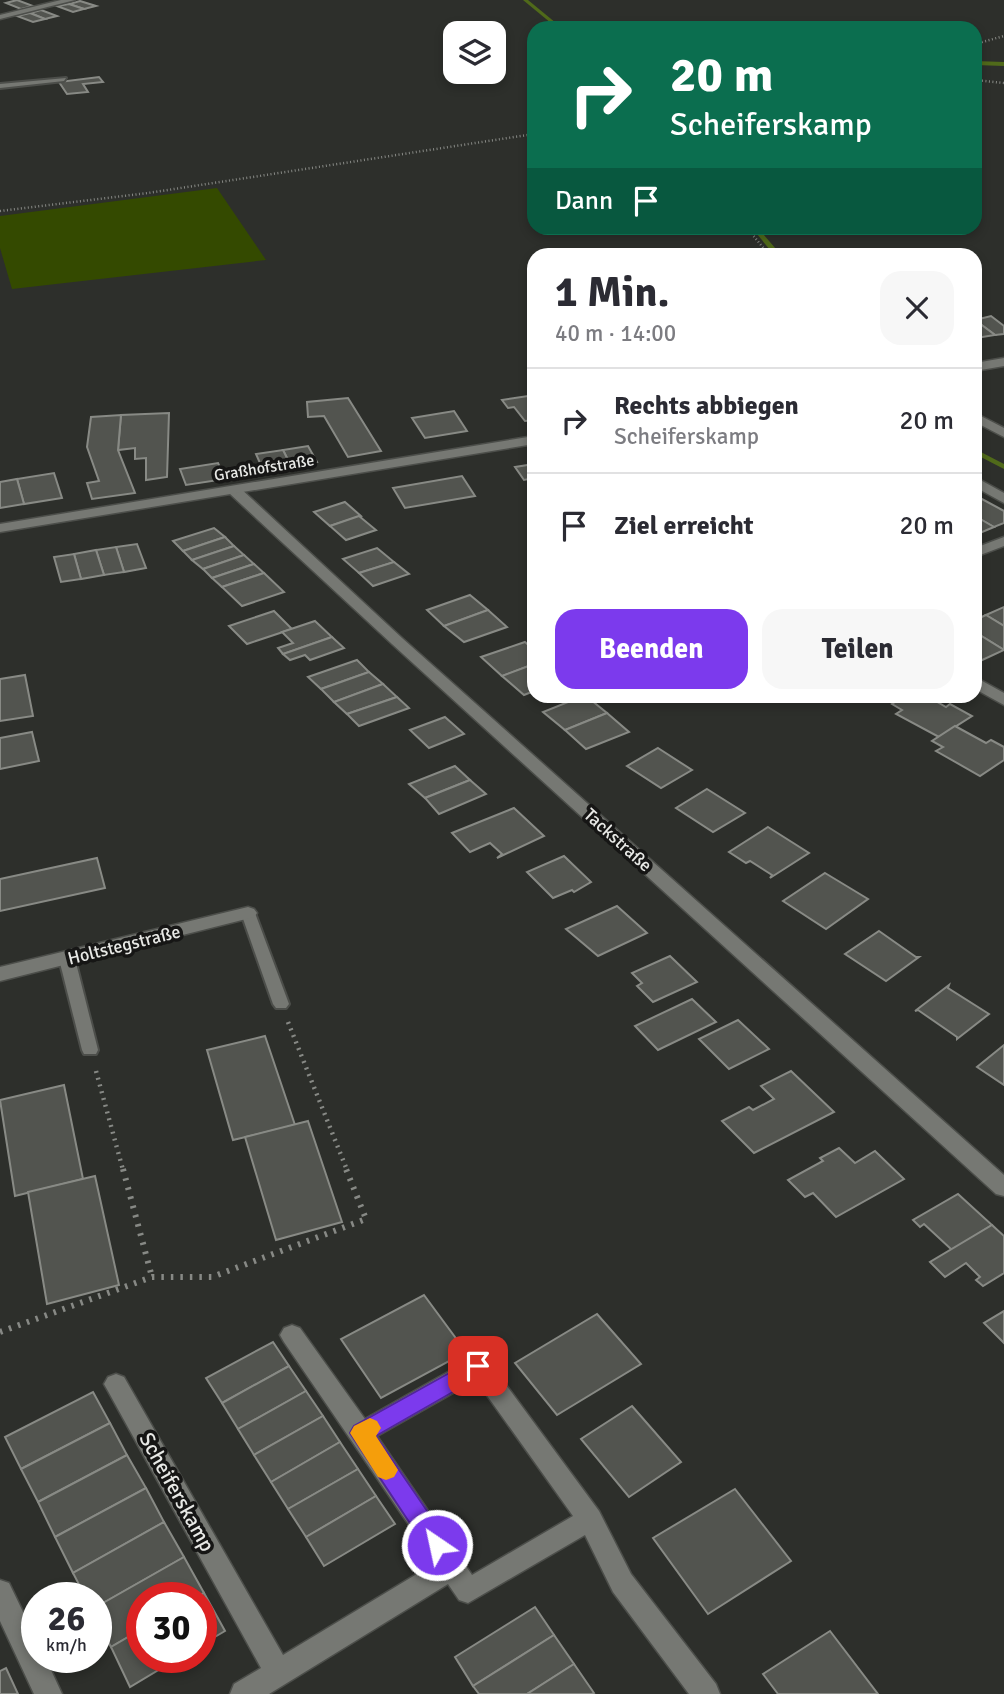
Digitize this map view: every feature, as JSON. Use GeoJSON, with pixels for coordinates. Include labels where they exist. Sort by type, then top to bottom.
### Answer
{"type":"FeatureCollection","features":[{"type":"Feature","properties":{"kind":"street"},"geometry":{"type":"LineString","coordinates":[[0,17],[71,0]]}},
{"type":"Feature","properties":{"kind":"street"},"geometry":{"type":"LineString","coordinates":[[982,366],[1004,362]]}},
{"type":"Feature","properties":{"kind":"street"},"geometry":{"type":"LineString","coordinates":[[982,421],[1004,433]]}},
{"type":"Feature","properties":{"kind":"street","name":"Graßhofstraße"},"geometry":{"type":"LineString","coordinates":[[0,528],[527,441]]}},
{"type":"Feature","properties":{"kind":"street"},"geometry":{"type":"LineString","coordinates":[[982,485],[1004,499]]}},
{"type":"Feature","properties":{"kind":"street","name":"Tackstraße"},"geometry":{"type":"LineString","coordinates":[[234,490],[397,641],[1004,1188]]}},
{"type":"Feature","properties":{"kind":"street"},"geometry":{"type":"LineString","coordinates":[[982,550],[1004,541]]}},
{"type":"Feature","properties":{"kind":"street"},"geometry":{"type":"LineString","coordinates":[[982,685],[999,693]]}},
{"type":"Feature","properties":{"kind":"street","name":"Holtstegstraße"},"geometry":{"type":"LineString","coordinates":[[0,974],[248,914]]}},
{"type":"Feature","properties":{"kind":"street"},"geometry":{"type":"LineString","coordinates":[[292,1335],[468,1591],[590,1519]]}},
{"type":"Feature","properties":{"kind":"street"},"geometry":{"type":"LineString","coordinates":[[361,1433],[478,1366],[590,1519],[621,1583],[706,1694]]}},
{"type":"Feature","properties":{"kind":"street","name":"Scheiferskamp"},"geometry":{"type":"LineString","coordinates":[[116,1384],[278,1673]]}},
{"type":"Feature","properties":{"kind":"street"},"geometry":{"type":"LineString","coordinates":[[244,1694],[452,1567]]}},
{"type":"Feature","properties":{"kind":"street"},"geometry":{"type":"LineString","coordinates":[[0,1592],[48,1694]]}},
{"type":"Feature","properties":{"kind":"lane"},"geometry":{"type":"LineString","coordinates":[[0,86],[64,79]]}},
{"type":"Feature","properties":{"kind":"lane"},"geometry":{"type":"LineString","coordinates":[[248,914],[281,1004]]}},
{"type":"Feature","properties":{"kind":"lane"},"geometry":{"type":"LineString","coordinates":[[67,959],[90,1049]]}},
{"type":"Feature","properties":{"kind":"path"},"geometry":{"type":"LineString","coordinates":[[982,42],[1004,36]]}},
{"type":"Feature","properties":{"kind":"path"},"geometry":{"type":"LineString","coordinates":[[982,81],[1004,83]]}},
{"type":"Feature","properties":{"kind":"path"},"geometry":{"type":"LineString","coordinates":[[0,211],[148,193],[527,135]]}},
{"type":"Feature","properties":{"kind":"path"},"geometry":{"type":"LineString","coordinates":[[0,1332],[152,1277],[212,1277],[366,1219],[281,1004]]}},
{"type":"Feature","properties":{"kind":"path"},"geometry":{"type":"LineString","coordinates":[[90,1049],[152,1277]]}},
{"type":"Feature","properties":{"kind":"green space"},"geometry":{"type":"Polygon","coordinates":[[[217,188],[266,260],[12,289],[0,248],[0,216],[217,188]]]}},
{"type":"Feature","properties":{"kind":"building"},"geometry":{"type":"Polygon","coordinates":[[[17,0],[33,6],[21,9],[6,3],[17,0]]]}},
{"type":"Feature","properties":{"kind":"building"},"geometry":{"type":"Polygon","coordinates":[[[80,1],[96,6],[84,9],[69,4],[80,1]]]}},
{"type":"Feature","properties":{"kind":"building"},"geometry":{"type":"Polygon","coordinates":[[[69,4],[84,9],[73,12],[57,6],[69,4]]]}},
{"type":"Feature","properties":{"kind":"building"},"geometry":{"type":"Polygon","coordinates":[[[41,10],[57,16],[45,19],[30,13],[41,10]]]}},
{"type":"Feature","properties":{"kind":"building"},"geometry":{"type":"Polygon","coordinates":[[[30,13],[45,19],[33,22],[17,16],[30,13]]]}},
{"type":"Feature","properties":{"kind":"building"},"geometry":{"type":"Polygon","coordinates":[[[99,77],[103,82],[83,84],[88,92],[67,94],[59,82],[99,77]]]}},
{"type":"Feature","properties":{"kind":"building"},"geometry":{"type":"Polygon","coordinates":[[[991,316],[1004,326],[1004,334],[995,335],[982,325],[982,318],[991,316]]]}},
{"type":"Feature","properties":{"kind":"building"},"geometry":{"type":"Polygon","coordinates":[[[982,325],[995,335],[982,337],[982,325]]]}},
{"type":"Feature","properties":{"kind":"building"},"geometry":{"type":"Polygon","coordinates":[[[527,396],[527,421],[514,407],[508,408],[502,400],[527,396]]]}},
{"type":"Feature","properties":{"kind":"building"},"geometry":{"type":"Polygon","coordinates":[[[348,398],[381,451],[348,457],[324,416],[308,417],[307,402],[348,398]]]}},
{"type":"Feature","properties":{"kind":"building"},"geometry":{"type":"Polygon","coordinates":[[[454,411],[467,431],[425,438],[412,418],[454,411]]]}},
{"type":"Feature","properties":{"kind":"building"},"geometry":{"type":"Polygon","coordinates":[[[169,413],[167,477],[146,480],[146,458],[135,459],[135,448],[118,450],[121,415],[169,413]]]}},
{"type":"Feature","properties":{"kind":"building"},"geometry":{"type":"Polygon","coordinates":[[[121,415],[118,450],[135,493],[92,499],[87,483],[99,481],[87,447],[91,417],[121,415]]]}},
{"type":"Feature","properties":{"kind":"building"},"geometry":{"type":"Polygon","coordinates":[[[308,446],[317,462],[291,466],[283,450],[308,446]]]}},
{"type":"Feature","properties":{"kind":"building"},"geometry":{"type":"Polygon","coordinates":[[[283,450],[291,466],[263,470],[256,454],[283,450]]]}},
{"type":"Feature","properties":{"kind":"building"},"geometry":{"type":"Polygon","coordinates":[[[218,463],[225,479],[186,485],[180,469],[218,463]]]}},
{"type":"Feature","properties":{"kind":"building"},"geometry":{"type":"Polygon","coordinates":[[[527,465],[527,479],[524,480],[515,467],[527,465]]]}},
{"type":"Feature","properties":{"kind":"building"},"geometry":{"type":"Polygon","coordinates":[[[54,473],[62,498],[24,504],[17,479],[54,473]]]}},
{"type":"Feature","properties":{"kind":"building"},"geometry":{"type":"Polygon","coordinates":[[[462,476],[475,496],[405,508],[393,488],[462,476]]]}},
{"type":"Feature","properties":{"kind":"building"},"geometry":{"type":"Polygon","coordinates":[[[17,479],[24,504],[0,508],[0,482],[17,479]]]}},
{"type":"Feature","properties":{"kind":"building"},"geometry":{"type":"Polygon","coordinates":[[[982,499],[1004,511],[1004,523],[994,527],[982,520],[982,499]]]}},
{"type":"Feature","properties":{"kind":"building"},"geometry":{"type":"Polygon","coordinates":[[[345,502],[361,516],[330,526],[314,512],[345,502]]]}},
{"type":"Feature","properties":{"kind":"building"},"geometry":{"type":"Polygon","coordinates":[[[359,516],[376,530],[346,540],[330,526],[359,516]]]}},
{"type":"Feature","properties":{"kind":"building"},"geometry":{"type":"Polygon","coordinates":[[[982,520],[994,527],[982,532],[982,520]]]}},
{"type":"Feature","properties":{"kind":"building"},"geometry":{"type":"Polygon","coordinates":[[[214,528],[225,537],[183,551],[173,541],[214,528]]]}},
{"type":"Feature","properties":{"kind":"building"},"geometry":{"type":"Polygon","coordinates":[[[225,537],[234,546],[192,560],[183,551],[225,537]]]}},
{"type":"Feature","properties":{"kind":"building"},"geometry":{"type":"Polygon","coordinates":[[[137,544],[146,568],[124,572],[116,547],[137,544]]]}},
{"type":"Feature","properties":{"kind":"building"},"geometry":{"type":"Polygon","coordinates":[[[234,546],[244,555],[203,569],[192,560],[234,546]]]}},
{"type":"Feature","properties":{"kind":"building"},"geometry":{"type":"Polygon","coordinates":[[[116,547],[124,572],[104,575],[96,550],[116,547]]]}},
{"type":"Feature","properties":{"kind":"building"},"geometry":{"type":"Polygon","coordinates":[[[377,548],[394,562],[359,573],[343,559],[377,548]]]}},
{"type":"Feature","properties":{"kind":"building"},"geometry":{"type":"Polygon","coordinates":[[[96,550],[104,575],[81,579],[74,554],[96,550]]]}},
{"type":"Feature","properties":{"kind":"building"},"geometry":{"type":"Polygon","coordinates":[[[74,554],[81,579],[61,582],[54,557],[74,554]]]}},
{"type":"Feature","properties":{"kind":"building"},"geometry":{"type":"Polygon","coordinates":[[[244,555],[254,564],[212,578],[203,569],[244,555]]]}},
{"type":"Feature","properties":{"kind":"building"},"geometry":{"type":"Polygon","coordinates":[[[394,562],[409,574],[373,586],[359,573],[394,562]]]}},
{"type":"Feature","properties":{"kind":"building"},"geometry":{"type":"Polygon","coordinates":[[[254,564],[264,573],[222,587],[212,578],[254,564]]]}},
{"type":"Feature","properties":{"kind":"building"},"geometry":{"type":"Polygon","coordinates":[[[264,573],[284,592],[242,606],[222,587],[264,573]]]}},
{"type":"Feature","properties":{"kind":"building"},"geometry":{"type":"Polygon","coordinates":[[[470,595],[488,610],[444,626],[427,610],[470,595]]]}},
{"type":"Feature","properties":{"kind":"building"},"geometry":{"type":"Polygon","coordinates":[[[1004,607],[1004,626],[986,615],[1004,607]]]}},
{"type":"Feature","properties":{"kind":"building"},"geometry":{"type":"Polygon","coordinates":[[[488,610],[507,627],[464,642],[444,626],[488,610]]]}},
{"type":"Feature","properties":{"kind":"building"},"geometry":{"type":"Polygon","coordinates":[[[274,611],[292,629],[247,644],[229,626],[274,611]]]}},
{"type":"Feature","properties":{"kind":"building"},"geometry":{"type":"Polygon","coordinates":[[[986,615],[1004,626],[1004,650],[982,636],[982,617],[986,615]]]}},
{"type":"Feature","properties":{"kind":"building"},"geometry":{"type":"Polygon","coordinates":[[[315,621],[332,637],[283,654],[278,648],[293,643],[282,632],[315,621]]]}},
{"type":"Feature","properties":{"kind":"building"},"geometry":{"type":"Polygon","coordinates":[[[982,636],[1004,650],[982,660],[982,636]]]}},
{"type":"Feature","properties":{"kind":"building"},"geometry":{"type":"Polygon","coordinates":[[[332,637],[344,648],[310,660],[305,655],[290,660],[283,654],[332,637]]]}},
{"type":"Feature","properties":{"kind":"building"},"geometry":{"type":"Polygon","coordinates":[[[525,642],[527,644],[527,667],[502,676],[481,657],[525,642]]]}},
{"type":"Feature","properties":{"kind":"building"},"geometry":{"type":"Polygon","coordinates":[[[357,660],[369,672],[321,689],[308,677],[357,660]]]}},
{"type":"Feature","properties":{"kind":"building"},"geometry":{"type":"Polygon","coordinates":[[[527,667],[527,694],[524,695],[502,676],[527,667]]]}},
{"type":"Feature","properties":{"kind":"building"},"geometry":{"type":"Polygon","coordinates":[[[369,672],[383,684],[334,702],[321,689],[369,672]]]}},
{"type":"Feature","properties":{"kind":"building"},"geometry":{"type":"Polygon","coordinates":[[[25,675],[33,716],[0,721],[0,679],[25,675]]]}},
{"type":"Feature","properties":{"kind":"building"},"geometry":{"type":"Polygon","coordinates":[[[383,684],[397,697],[347,714],[334,702],[383,684]]]}},
{"type":"Feature","properties":{"kind":"building"},"geometry":{"type":"Polygon","coordinates":[[[397,697],[409,708],[359,726],[347,714],[397,697]]]}},
{"type":"Feature","properties":{"kind":"building"},"geometry":{"type":"Polygon","coordinates":[[[566,703],[595,703],[607,713],[565,730],[543,712],[566,703]]]}},
{"type":"Feature","properties":{"kind":"building"},"geometry":{"type":"Polygon","coordinates":[[[939,703],[946,707],[950,704],[972,716],[939,737],[896,714],[902,710],[892,704],[939,703]]]}},
{"type":"Feature","properties":{"kind":"building"},"geometry":{"type":"Polygon","coordinates":[[[607,713],[629,732],[586,749],[565,730],[607,713]]]}},
{"type":"Feature","properties":{"kind":"building"},"geometry":{"type":"Polygon","coordinates":[[[445,717],[464,734],[429,748],[410,730],[445,717]]]}},
{"type":"Feature","properties":{"kind":"building"},"geometry":{"type":"Polygon","coordinates":[[[955,726],[986,743],[991,740],[1004,747],[1004,760],[980,776],[936,751],[943,747],[932,741],[955,726]]]}},
{"type":"Feature","properties":{"kind":"building"},"geometry":{"type":"Polygon","coordinates":[[[32,732],[39,761],[0,769],[0,738],[32,732]]]}},
{"type":"Feature","properties":{"kind":"building"},"geometry":{"type":"Polygon","coordinates":[[[658,748],[692,770],[661,788],[627,766],[658,748]]]}},
{"type":"Feature","properties":{"kind":"building"},"geometry":{"type":"Polygon","coordinates":[[[455,766],[470,780],[425,798],[409,784],[455,766]]]}},
{"type":"Feature","properties":{"kind":"building"},"geometry":{"type":"Polygon","coordinates":[[[470,780],[486,794],[439,814],[425,798],[470,780]]]}},
{"type":"Feature","properties":{"kind":"building"},"geometry":{"type":"Polygon","coordinates":[[[707,789],[745,813],[713,832],[676,808],[707,789]]]}},
{"type":"Feature","properties":{"kind":"building"},"geometry":{"type":"Polygon","coordinates":[[[514,808],[544,836],[497,858],[502,854],[490,843],[470,852],[452,833],[514,808]]]}},
{"type":"Feature","properties":{"kind":"building"},"geometry":{"type":"Polygon","coordinates":[[[768,827],[809,853],[770,878],[772,875],[750,861],[746,863],[729,852],[768,827]]]}},
{"type":"Feature","properties":{"kind":"building"},"geometry":{"type":"Polygon","coordinates":[[[564,856],[591,882],[574,892],[572,890],[553,898],[527,872],[564,856]]]}},
{"type":"Feature","properties":{"kind":"building"},"geometry":{"type":"Polygon","coordinates":[[[97,858],[105,888],[0,911],[0,879],[97,858]]]}},
{"type":"Feature","properties":{"kind":"building"},"geometry":{"type":"Polygon","coordinates":[[[825,873],[868,899],[826,929],[783,901],[825,873]]]}},
{"type":"Feature","properties":{"kind":"building"},"geometry":{"type":"Polygon","coordinates":[[[617,906],[647,933],[598,956],[566,929],[617,906]]]}},
{"type":"Feature","properties":{"kind":"building"},"geometry":{"type":"Polygon","coordinates":[[[879,931],[919,957],[886,981],[845,954],[879,931]]]}},
{"type":"Feature","properties":{"kind":"building"},"geometry":{"type":"Polygon","coordinates":[[[670,956],[697,982],[653,1002],[637,986],[642,983],[632,973],[670,956]]]}},
{"type":"Feature","properties":{"kind":"building"},"geometry":{"type":"Polygon","coordinates":[[[949,985],[948,988],[989,1014],[957,1039],[918,1010],[915,1011],[949,985]]]}},
{"type":"Feature","properties":{"kind":"building"},"geometry":{"type":"Polygon","coordinates":[[[692,999],[716,1022],[658,1050],[635,1026],[692,999]]]}},
{"type":"Feature","properties":{"kind":"building"},"geometry":{"type":"Polygon","coordinates":[[[738,1020],[769,1049],[729,1069],[699,1039],[738,1020]]]}},
{"type":"Feature","properties":{"kind":"building"},"geometry":{"type":"Polygon","coordinates":[[[265,1036],[295,1125],[233,1140],[207,1050],[265,1036]]]}},
{"type":"Feature","properties":{"kind":"building"},"geometry":{"type":"Polygon","coordinates":[[[1004,1045],[1004,1085],[977,1067],[1004,1045]]]}},
{"type":"Feature","properties":{"kind":"building"},"geometry":{"type":"Polygon","coordinates":[[[791,1071],[834,1112],[754,1153],[722,1121],[749,1107],[753,1110],[774,1099],[761,1086],[791,1071]]]}},
{"type":"Feature","properties":{"kind":"building"},"geometry":{"type":"Polygon","coordinates":[[[64,1085],[83,1179],[15,1196],[0,1100],[64,1085]]]}},
{"type":"Feature","properties":{"kind":"building"},"geometry":{"type":"Polygon","coordinates":[[[308,1121],[342,1222],[276,1240],[245,1137],[308,1121]]]}},
{"type":"Feature","properties":{"kind":"building"},"geometry":{"type":"Polygon","coordinates":[[[839,1148],[855,1163],[875,1151],[904,1179],[836,1217],[813,1193],[805,1197],[788,1180],[823,1161],[820,1158],[839,1148]]]}},
{"type":"Feature","properties":{"kind":"building"},"geometry":{"type":"Polygon","coordinates":[[[95,1176],[119,1285],[47,1304],[28,1192],[95,1176]]]}},
{"type":"Feature","properties":{"kind":"building"},"geometry":{"type":"Polygon","coordinates":[[[958,1194],[992,1225],[952,1250],[924,1224],[920,1227],[913,1220],[958,1194]]]}},
{"type":"Feature","properties":{"kind":"building"},"geometry":{"type":"Polygon","coordinates":[[[992,1225],[1004,1236],[1004,1273],[983,1286],[976,1280],[980,1277],[966,1263],[945,1277],[930,1262],[992,1225]]]}},
{"type":"Feature","properties":{"kind":"building"},"geometry":{"type":"Polygon","coordinates":[[[424,1295],[466,1352],[381,1398],[341,1339],[424,1295]]]}},
{"type":"Feature","properties":{"kind":"building"},"geometry":{"type":"Polygon","coordinates":[[[1004,1311],[1004,1343],[984,1323],[1004,1311]]]}},
{"type":"Feature","properties":{"kind":"building"},"geometry":{"type":"Polygon","coordinates":[[[597,1314],[641,1364],[557,1415],[515,1363],[597,1314]]]}},
{"type":"Feature","properties":{"kind":"building"},"geometry":{"type":"Polygon","coordinates":[[[273,1342],[289,1366],[222,1403],[206,1378],[273,1342]]]}},
{"type":"Feature","properties":{"kind":"building"},"geometry":{"type":"Polygon","coordinates":[[[289,1366],[306,1391],[238,1429],[222,1403],[289,1366]]]}},
{"type":"Feature","properties":{"kind":"building"},"geometry":{"type":"Polygon","coordinates":[[[306,1391],[323,1416],[254,1455],[238,1429],[306,1391]]]}},
{"type":"Feature","properties":{"kind":"building"},"geometry":{"type":"Polygon","coordinates":[[[93,1392],[110,1423],[21,1469],[5,1437],[93,1392]]]}},
{"type":"Feature","properties":{"kind":"building"},"geometry":{"type":"Polygon","coordinates":[[[632,1406],[681,1462],[629,1497],[581,1439],[632,1406]]]}},
{"type":"Feature","properties":{"kind":"building"},"geometry":{"type":"Polygon","coordinates":[[[323,1416],[340,1442],[271,1482],[254,1455],[323,1416]]]}},
{"type":"Feature","properties":{"kind":"building"},"geometry":{"type":"Polygon","coordinates":[[[110,1423],[127,1455],[38,1502],[21,1469],[110,1423]]]}},
{"type":"Feature","properties":{"kind":"building"},"geometry":{"type":"Polygon","coordinates":[[[340,1442],[358,1469],[288,1509],[271,1482],[340,1442]]]}},
{"type":"Feature","properties":{"kind":"building"},"geometry":{"type":"Polygon","coordinates":[[[127,1455],[146,1488],[55,1537],[38,1502],[127,1455]]]}},
{"type":"Feature","properties":{"kind":"building"},"geometry":{"type":"Polygon","coordinates":[[[358,1469],[376,1496],[306,1537],[288,1509],[358,1469]]]}},
{"type":"Feature","properties":{"kind":"building"},"geometry":{"type":"Polygon","coordinates":[[[146,1488],[164,1522],[73,1573],[55,1537],[146,1488]]]}},
{"type":"Feature","properties":{"kind":"building"},"geometry":{"type":"Polygon","coordinates":[[[735,1489],[791,1561],[708,1614],[653,1538],[735,1489]]]}},
{"type":"Feature","properties":{"kind":"building"},"geometry":{"type":"Polygon","coordinates":[[[376,1496],[395,1524],[324,1566],[306,1537],[376,1496]]]}},
{"type":"Feature","properties":{"kind":"building"},"geometry":{"type":"Polygon","coordinates":[[[164,1522],[184,1557],[140,1582],[126,1582],[126,1590],[112,1598],[112,1582],[78,1582],[73,1573],[164,1522]]]}},
{"type":"Feature","properties":{"kind":"building"},"geometry":{"type":"Polygon","coordinates":[[[184,1557],[198,1582],[140,1582],[184,1557]]]}},
{"type":"Feature","properties":{"kind":"building"},"geometry":{"type":"Polygon","coordinates":[[[126,1590],[126,1638],[112,1646],[112,1598],[126,1590]]]}},
{"type":"Feature","properties":{"kind":"building"},"geometry":{"type":"Polygon","coordinates":[[[535,1607],[554,1635],[473,1686],[455,1657],[535,1607]]]}},
{"type":"Feature","properties":{"kind":"building"},"geometry":{"type":"Polygon","coordinates":[[[217,1617],[225,1631],[217,1636],[217,1617]]]}},
{"type":"Feature","properties":{"kind":"building"},"geometry":{"type":"Polygon","coordinates":[[[830,1631],[878,1694],[778,1694],[763,1674],[830,1631]]]}},
{"type":"Feature","properties":{"kind":"building"},"geometry":{"type":"Polygon","coordinates":[[[554,1635],[574,1664],[527,1694],[479,1694],[473,1686],[554,1635]]]}},
{"type":"Feature","properties":{"kind":"building"},"geometry":{"type":"Polygon","coordinates":[[[126,1638],[126,1673],[153,1673],[130,1687],[112,1646],[126,1638]]]}},
{"type":"Feature","properties":{"kind":"building"},"geometry":{"type":"Polygon","coordinates":[[[574,1664],[594,1693],[527,1694],[574,1664]]]}},
{"type":"Feature","properties":{"kind":"building"},"geometry":{"type":"Polygon","coordinates":[[[6,1668],[18,1694],[0,1694],[0,1671],[6,1668]]]}},
{"type":"Feature","properties":{"kind":"waterway"},"geometry":{"type":"LineString","coordinates":[[525,0],[551,21]]}},
{"type":"Feature","properties":{"kind":"waterway"},"geometry":{"type":"LineString","coordinates":[[982,63],[1004,64]]}},
{"type":"Feature","properties":{"kind":"waterway"},"geometry":{"type":"LineString","coordinates":[[761,235],[772,248]]}},
{"type":"Feature","properties":{"kind":"waterway"},"geometry":{"type":"LineString","coordinates":[[982,455],[1004,467]]}},
{"type":"Feature","properties":{"kind":"slow traffic"},"geometry":{"type":"LineString","coordinates":[[370,1428],[361,1433],[386,1470]]}},
{"type":"Feature","properties":{"kind":"route"},"geometry":{"type":"LineString","coordinates":[[437,1545],[361,1433],[478,1366]]}}]}
